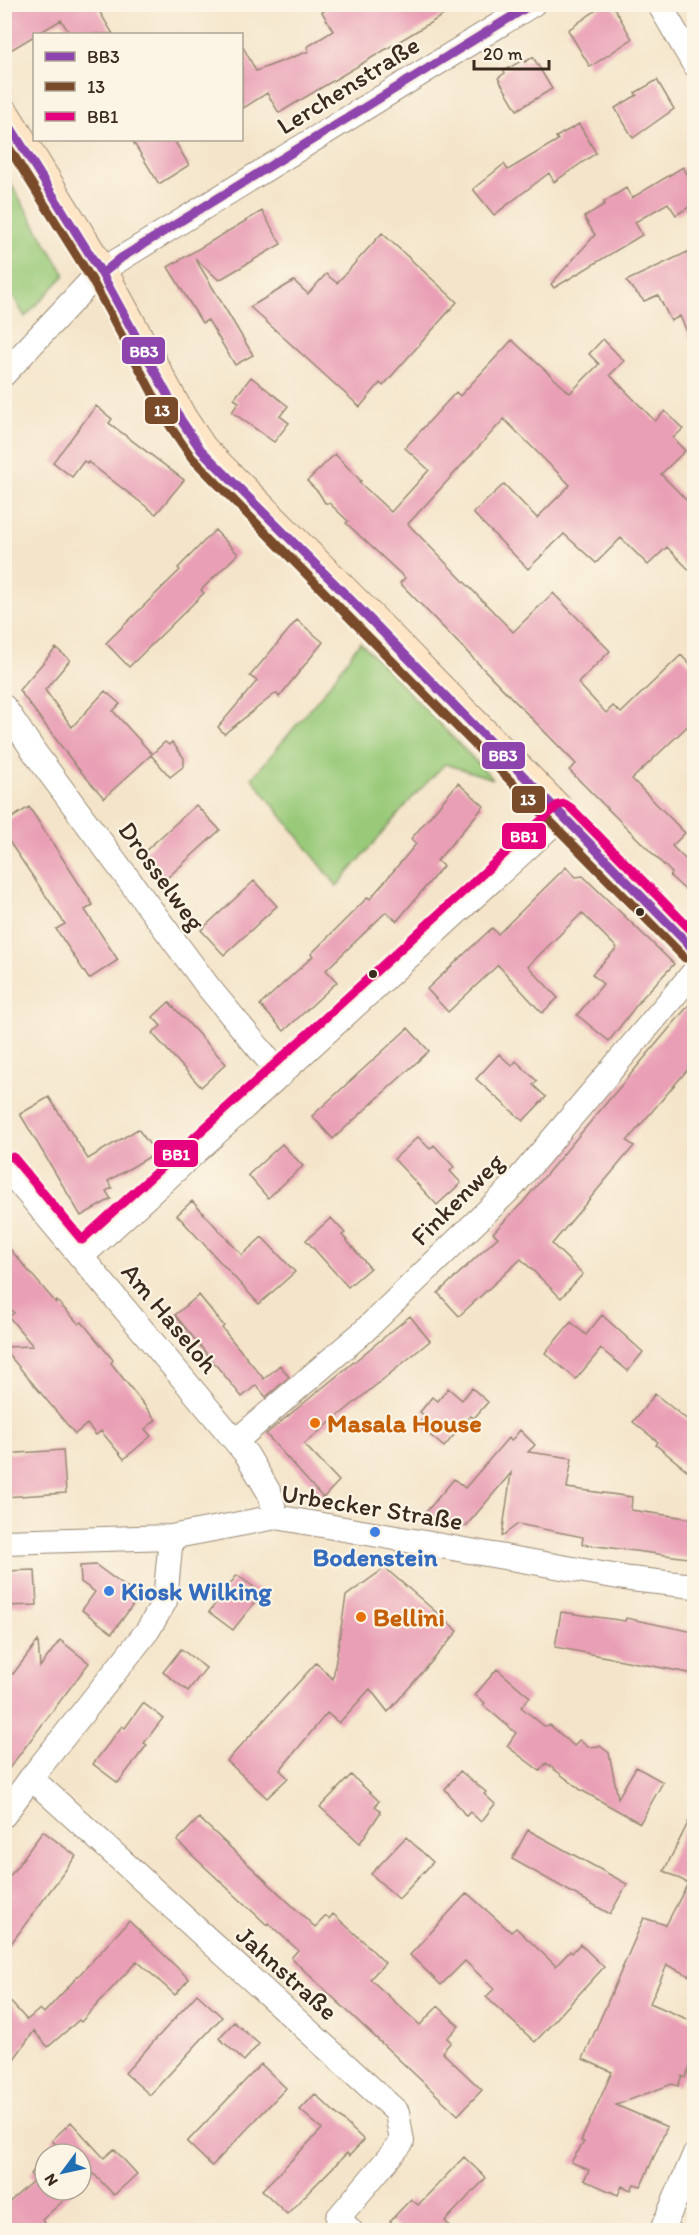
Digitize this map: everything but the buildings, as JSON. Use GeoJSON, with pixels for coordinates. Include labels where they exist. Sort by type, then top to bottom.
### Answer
{"type":"FeatureCollection","features":[{"type":"Feature","properties":{"kind":"street","name":"Lerchenstraße"},"geometry":{"type":"LineString","coordinates":[[102,274],[121,258],[533,4]]}},
{"type":"Feature","properties":{"kind":"street"},"geometry":{"type":"LineString","coordinates":[[659,4],[694,64]]}},
{"type":"Feature","properties":{"kind":"street"},"geometry":{"type":"LineString","coordinates":[[8,127],[102,274],[181,420],[201,450],[694,950]]}},
{"type":"Feature","properties":{"kind":"street"},"geometry":{"type":"LineString","coordinates":[[4,374],[92,281],[102,274]]}},
{"type":"Feature","properties":{"kind":"street","name":"Drosselweg"},"geometry":{"type":"LineString","coordinates":[[4,707],[35,753],[209,988],[281,1075]]}},
{"type":"Feature","properties":{"kind":"street"},"geometry":{"type":"LineString","coordinates":[[81,1257],[562,816]]}},
{"type":"Feature","properties":{"kind":"street","name":"Finkenweg"},"geometry":{"type":"LineString","coordinates":[[236,1442],[363,1332],[513,1186],[694,972]]}},
{"type":"Feature","properties":{"kind":"street","name":"Am Haseloh"},"geometry":{"type":"LineString","coordinates":[[4,1165],[236,1442],[270,1494],[276,1517]]}},
{"type":"Feature","properties":{"kind":"street","name":"Urbecker Straße"},"geometry":{"type":"LineString","coordinates":[[4,1542],[171,1537],[276,1517],[630,1579],[694,1586]]}},
{"type":"Feature","properties":{"kind":"street"},"geometry":{"type":"LineString","coordinates":[[4,1815],[148,1630],[165,1601],[171,1537]]}},
{"type":"Feature","properties":{"kind":"street","name":"Jahnstraße"},"geometry":{"type":"LineString","coordinates":[[31,1778],[397,2112],[402,2142],[338,2226]]}},
{"type":"Feature","properties":{"kind":"street"},"geometry":{"type":"LineString","coordinates":[[662,2230],[694,2157]]}},
{"type":"Feature","properties":{"kind":"green space"},"geometry":{"type":"Polygon","coordinates":[[[5,174],[65,275],[25,317],[5,283],[5,174]]]}},
{"type":"Feature","properties":{"kind":"green space"},"geometry":{"type":"Polygon","coordinates":[[[360,642],[493,779],[445,764],[413,797],[337,886],[252,778],[324,692],[360,642]]]}},
{"type":"Feature","properties":{"kind":"transit line","name":"BB3"},"geometry":{"type":"LineString","coordinates":[[102,274],[121,258],[532,4]]}},
{"type":"Feature","properties":{"kind":"transit line","name":"BB3"},"geometry":{"type":"LineString","coordinates":[[4,117],[102,274],[181,420],[201,450],[694,950]]}},
{"type":"Feature","properties":{"kind":"transit line","name":"13"},"geometry":{"type":"LineString","coordinates":[[4,140],[92,280],[170,426],[192,458],[685,958]]}},
{"type":"Feature","properties":{"kind":"transit line","name":"BB1"},"geometry":{"type":"LineString","coordinates":[[13,1157],[82,1240],[558,805],[565,804],[571,808],[694,933]]}},
{"type":"Feature","properties":{"kind":"place","name":"Masala House"},"geometry":{"type":"Point","coordinates":[315,1423]}},
{"type":"Feature","properties":{"kind":"place","name":"Bodenstein"},"geometry":{"type":"Point","coordinates":[375,1532]}},
{"type":"Feature","properties":{"kind":"place","name":"Kiosk Wilking"},"geometry":{"type":"Point","coordinates":[109,1591]}},
{"type":"Feature","properties":{"kind":"place","name":"Bellini"},"geometry":{"type":"Point","coordinates":[361,1617]}}]}
